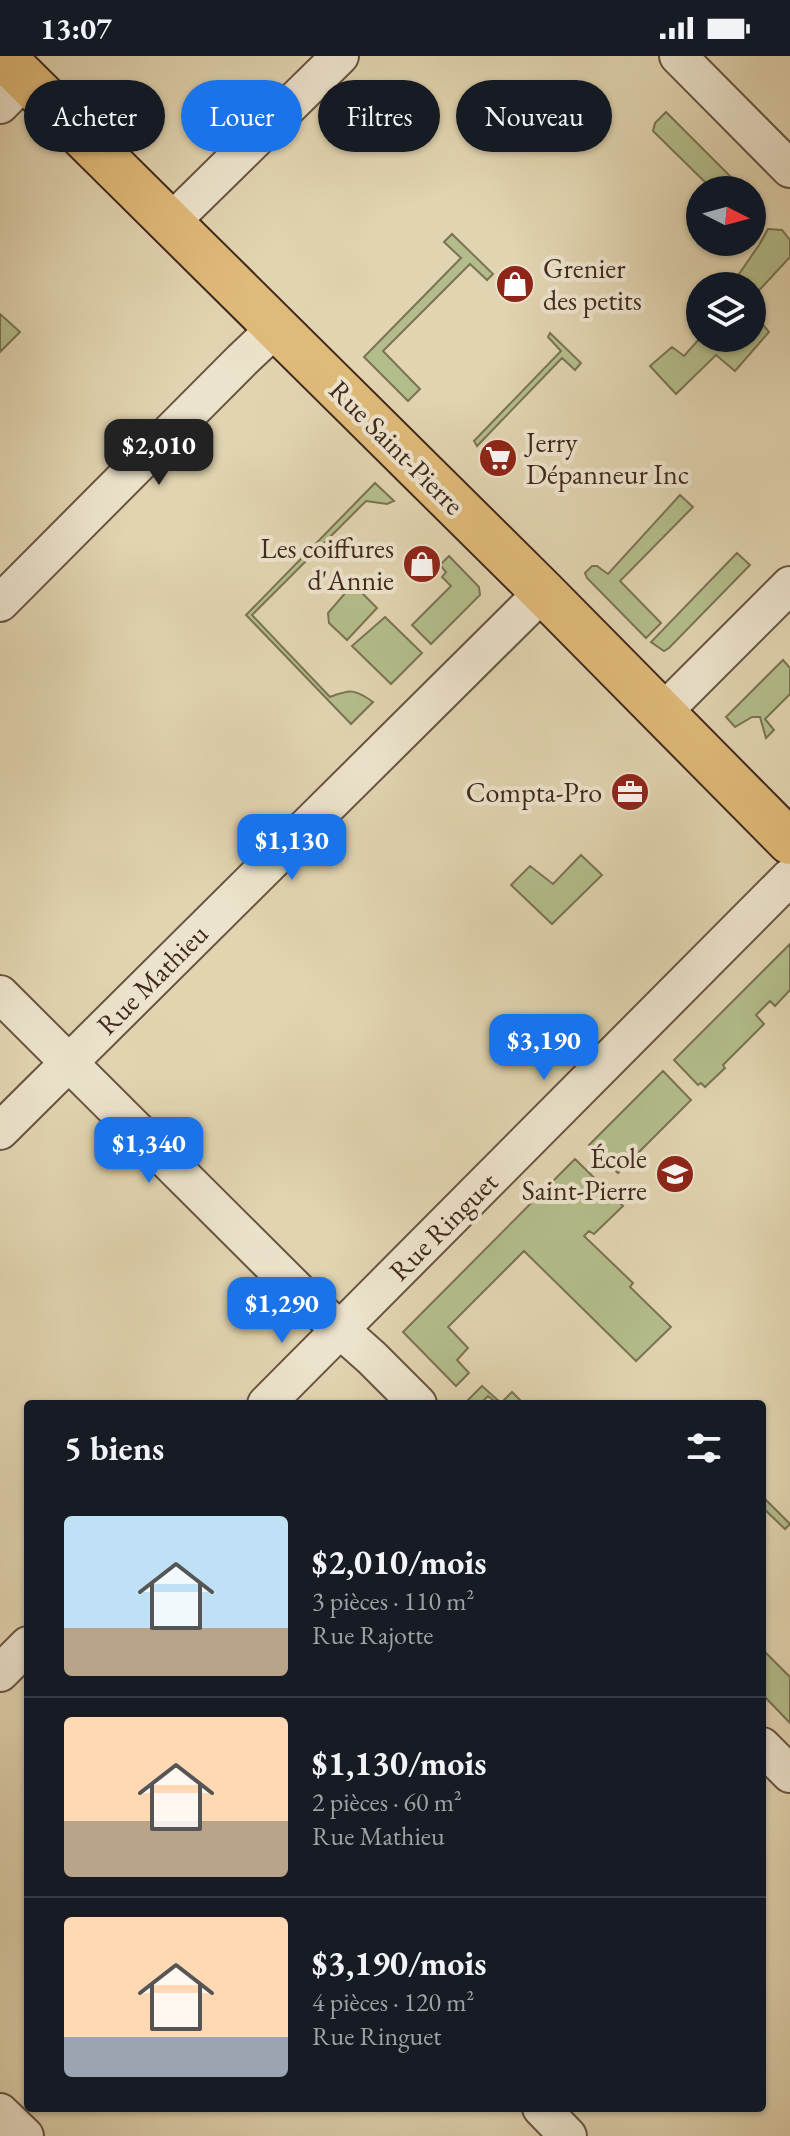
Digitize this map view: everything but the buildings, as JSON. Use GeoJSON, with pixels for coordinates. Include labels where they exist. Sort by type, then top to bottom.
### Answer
{"type":"FeatureCollection","features":[{"type":"Feature","properties":{"kind":"main road","name":"Rue Saint-Pierre"},"geometry":{"type":"LineString","coordinates":[[9,80],[170,223],[543,592],[790,842]]}},
{"type":"Feature","properties":{"kind":"street"},"geometry":{"type":"LineString","coordinates":[[170,223],[340,56]]}},
{"type":"Feature","properties":{"kind":"street"},"geometry":{"type":"LineString","coordinates":[[678,56],[790,169]]}},
{"type":"Feature","properties":{"kind":"street"},"geometry":{"type":"LineString","coordinates":[[0,603],[276,328]]}},
{"type":"Feature","properties":{"kind":"street"},"geometry":{"type":"LineString","coordinates":[[662,713],[790,585]]}},
{"type":"Feature","properties":{"kind":"street","name":"Rue Mathieu"},"geometry":{"type":"LineString","coordinates":[[0,1131],[543,592]]}},
{"type":"Feature","properties":{"kind":"street","name":"Rue Ringuet"},"geometry":{"type":"LineString","coordinates":[[270,1400],[790,877]]}},
{"type":"Feature","properties":{"kind":"street"},"geometry":{"type":"LineString","coordinates":[[0,994],[307,1300],[414,1400]]}},
{"type":"Feature","properties":{"kind":"street"},"geometry":{"type":"LineString","coordinates":[[0,1673],[24,1649]]}},
{"type":"Feature","properties":{"kind":"street"},"geometry":{"type":"LineString","coordinates":[[766,1750],[790,1774]]}},
{"type":"Feature","properties":{"kind":"street"},"geometry":{"type":"LineString","coordinates":[[0,2112],[25,2136]]}},
{"type":"Feature","properties":{"kind":"street"},"geometry":{"type":"LineString","coordinates":[[545,2112],[568,2136]]}},
{"type":"Feature","properties":{"kind":"green space"},"geometry":{"type":"Polygon","coordinates":[[[666,112],[730,176],[699,176],[653,131],[655,123],[666,112]]]}},
{"type":"Feature","properties":{"kind":"green space"},"geometry":{"type":"Polygon","coordinates":[[[768,229],[782,230],[790,240],[790,257],[766,283],[766,272],[740,272],[751,256],[766,256],[768,229]]]}},
{"type":"Feature","properties":{"kind":"green space"},"geometry":{"type":"Polygon","coordinates":[[[452,234],[493,274],[487,280],[470,264],[383,351],[420,389],[408,401],[364,357],[461,258],[444,242],[452,234]]]}},
{"type":"Feature","properties":{"kind":"green space"},"geometry":{"type":"Polygon","coordinates":[[[0,314],[20,332],[0,352],[0,314]]]}},
{"type":"Feature","properties":{"kind":"green space"},"geometry":{"type":"Polygon","coordinates":[[[550,333],[581,363],[575,370],[562,358],[477,446],[474,441],[561,351],[548,337],[550,333]]]}},
{"type":"Feature","properties":{"kind":"green space"},"geometry":{"type":"Polygon","coordinates":[[[672,347],[684,356],[688,352],[752,352],[735,371],[716,355],[676,394],[650,366],[672,347]]]}},
{"type":"Feature","properties":{"kind":"green space"},"geometry":{"type":"Polygon","coordinates":[[[375,483],[394,501],[387,504],[366,501],[252,615],[330,697],[353,692],[373,702],[351,724],[246,615],[375,483]]]}},
{"type":"Feature","properties":{"kind":"green space"},"geometry":{"type":"Polygon","coordinates":[[[680,495],[693,507],[620,581],[661,623],[646,638],[585,573],[592,566],[597,566],[608,574],[680,495]]]}},
{"type":"Feature","properties":{"kind":"green space"},"geometry":{"type":"Polygon","coordinates":[[[737,553],[750,565],[669,648],[664,651],[651,642],[737,553]]]}},
{"type":"Feature","properties":{"kind":"green space"},"geometry":{"type":"Polygon","coordinates":[[[449,556],[479,587],[480,595],[431,644],[412,625],[451,586],[442,577],[446,572],[440,565],[449,556]]]}},
{"type":"Feature","properties":{"kind":"green space"},"geometry":{"type":"Polygon","coordinates":[[[353,584],[377,608],[347,640],[329,623],[328,613],[353,584]]]}},
{"type":"Feature","properties":{"kind":"green space"},"geometry":{"type":"Polygon","coordinates":[[[385,617],[422,653],[391,684],[352,646],[385,617]]]}},
{"type":"Feature","properties":{"kind":"green space"},"geometry":{"type":"Polygon","coordinates":[[[783,660],[790,668],[790,694],[765,719],[774,730],[766,738],[760,717],[752,717],[735,727],[726,717],[783,660]]]}},
{"type":"Feature","properties":{"kind":"green space"},"geometry":{"type":"Polygon","coordinates":[[[581,855],[602,875],[552,924],[511,885],[530,866],[553,884],[581,855]]]}},
{"type":"Feature","properties":{"kind":"green space"},"geometry":{"type":"Polygon","coordinates":[[[790,944],[790,990],[775,1006],[770,1001],[756,1015],[764,1024],[723,1065],[725,1068],[705,1087],[701,1083],[698,1085],[674,1060],[790,944]]]}},
{"type":"Feature","properties":{"kind":"green space"},"geometry":{"type":"Polygon","coordinates":[[[663,1071],[691,1100],[618,1173],[589,1145],[663,1071]]]}},
{"type":"Feature","properties":{"kind":"green space"},"geometry":{"type":"Polygon","coordinates":[[[575,1159],[623,1206],[594,1234],[589,1231],[584,1236],[633,1283],[630,1287],[671,1327],[636,1361],[524,1251],[448,1327],[468,1348],[457,1360],[469,1373],[456,1386],[403,1332],[575,1159]]]}},
{"type":"Feature","properties":{"kind":"green space"},"geometry":{"type":"Polygon","coordinates":[[[482,1386],[498,1400],[488,1396],[484,1400],[468,1400],[482,1386]]]}},
{"type":"Feature","properties":{"kind":"green space"},"geometry":{"type":"Polygon","coordinates":[[[512,1392],[520,1400],[504,1400],[512,1392]]]}},
{"type":"Feature","properties":{"kind":"green space"},"geometry":{"type":"Polygon","coordinates":[[[766,1500],[790,1524],[785,1529],[766,1511],[766,1500]]]}},
{"type":"Feature","properties":{"kind":"green space"},"geometry":{"type":"Polygon","coordinates":[[[766,1653],[790,1677],[790,1723],[766,1698],[766,1653]]]}},
{"type":"Feature","properties":{"kind":"place","name":"Grenier des petits"},"geometry":{"type":"Point","coordinates":[515,284]}},
{"type":"Feature","properties":{"kind":"place","name":"Jerry Dépanneur Inc"},"geometry":{"type":"Point","coordinates":[498,458]}},
{"type":"Feature","properties":{"kind":"place","name":"Les coiffures d'Annie"},"geometry":{"type":"Point","coordinates":[422,564]}},
{"type":"Feature","properties":{"kind":"place","name":"Compta-Pro"},"geometry":{"type":"Point","coordinates":[630,792]}},
{"type":"Feature","properties":{"kind":"place","name":"École Saint-Pierre"},"geometry":{"type":"Point","coordinates":[675,1174]}}]}
